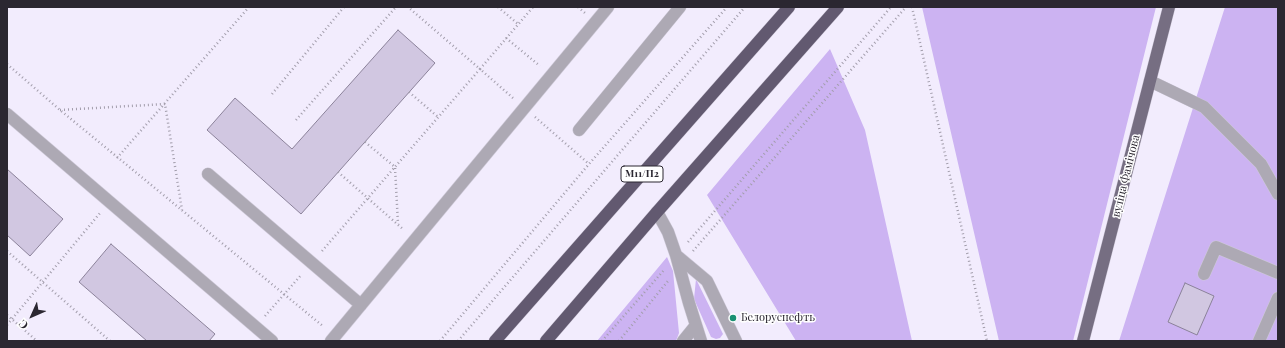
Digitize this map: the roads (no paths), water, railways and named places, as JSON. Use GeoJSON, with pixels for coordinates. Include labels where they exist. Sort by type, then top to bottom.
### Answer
{"type":"FeatureCollection","features":[{"type":"Feature","properties":{"kind":"highway","name":"М11/П2"},"geometry":{"type":"LineString","coordinates":[[494,341],[789,7]]}},
{"type":"Feature","properties":{"kind":"highway","name":"М11/П2"},"geometry":{"type":"LineString","coordinates":[[546,341],[657,212],[838,7]]}},
{"type":"Feature","properties":{"kind":"main road","name":"вуліца Фамічова"},"geometry":{"type":"LineString","coordinates":[[1083,341],[1168,9]]}},
{"type":"Feature","properties":{"kind":"lane"},"geometry":{"type":"LineString","coordinates":[[333,339],[608,7]]}},
{"type":"Feature","properties":{"kind":"lane"},"geometry":{"type":"LineString","coordinates":[[579,130],[680,7]]}},
{"type":"Feature","properties":{"kind":"lane"},"geometry":{"type":"LineString","coordinates":[[1150,81],[1204,107],[1261,164],[1278,194]]}},
{"type":"Feature","properties":{"kind":"lane"},"geometry":{"type":"LineString","coordinates":[[7,114],[272,341]]}},
{"type":"Feature","properties":{"kind":"lane"},"geometry":{"type":"LineString","coordinates":[[208,174],[361,306]]}},
{"type":"Feature","properties":{"kind":"lane"},"geometry":{"type":"LineString","coordinates":[[657,212],[668,232],[680,262],[699,340]]}},
{"type":"Feature","properties":{"kind":"lane"},"geometry":{"type":"LineString","coordinates":[[1204,274],[1216,247],[1278,273]]}},
{"type":"Feature","properties":{"kind":"lane"},"geometry":{"type":"LineString","coordinates":[[680,262],[707,281],[736,341]]}},
{"type":"Feature","properties":{"kind":"lane"},"geometry":{"type":"LineString","coordinates":[[1259,341],[1278,298]]}},
{"type":"Feature","properties":{"kind":"lane"},"geometry":{"type":"LineString","coordinates":[[683,341],[696,325]]}},
{"type":"Feature","properties":{"kind":"place","name":"Белоруснефть"},"geometry":{"type":"Point","coordinates":[733,318]}}]}
